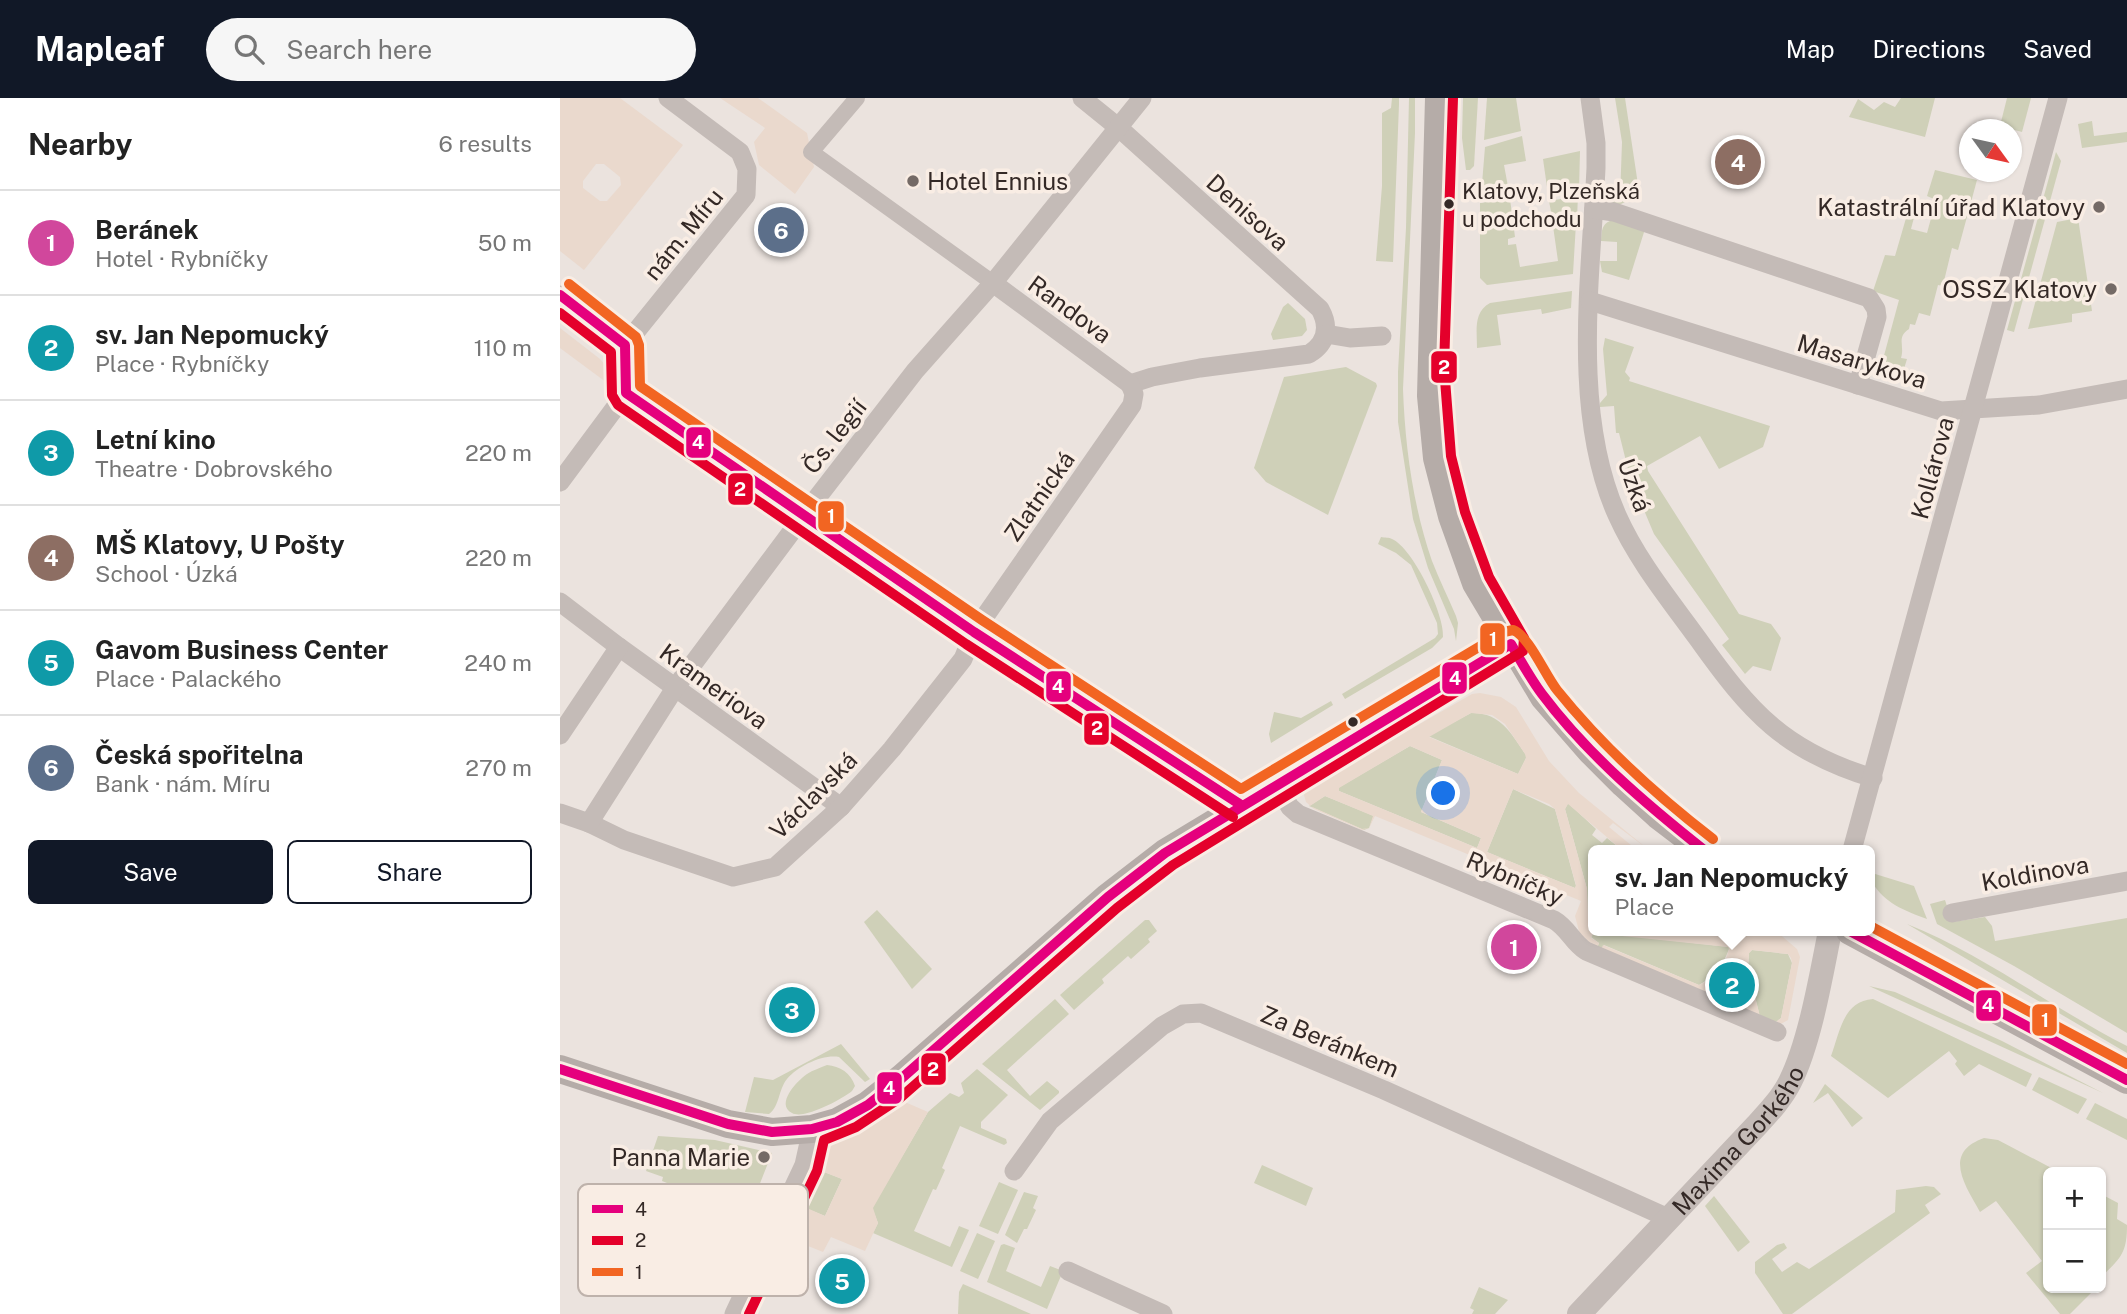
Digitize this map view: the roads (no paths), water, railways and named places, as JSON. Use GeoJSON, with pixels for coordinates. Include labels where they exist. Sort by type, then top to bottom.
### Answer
{"type":"FeatureCollection","features":[{"type":"Feature","properties":{"kind":"main road"},"geometry":{"type":"LineString","coordinates":[[1438,98],[1438,175],[1430,367],[1437,458],[1452,516],[1476,583],[1544,697],[1591,751],[1658,815],[1697,845]]}},
{"type":"Feature","properties":{"kind":"main road"},"geometry":{"type":"LineString","coordinates":[[560,1069],[750,1130],[782,1132],[812,1129],[837,1122],[868,1105],[902,1078],[1108,897],[1165,853],[1511,644]]}},
{"type":"Feature","properties":{"kind":"main road"},"geometry":{"type":"LineString","coordinates":[[1859,936],[2127,1080]]}},
{"type":"Feature","properties":{"kind":"street","name":"nám. Míru"},"geometry":{"type":"LineString","coordinates":[[625,345],[746,195],[747,169],[740,152],[668,98]]}},
{"type":"Feature","properties":{"kind":"street","name":"Randova"},"geometry":{"type":"LineString","coordinates":[[858,98],[811,152],[1130,384]]}},
{"type":"Feature","properties":{"kind":"street","name":"Denisova"},"geometry":{"type":"LineString","coordinates":[[1082,98],[1320,309],[1326,325],[1326,334]]}},
{"type":"Feature","properties":{"kind":"street","name":"Čs. legií"},"geometry":{"type":"LineString","coordinates":[[589,823],[676,688],[804,516],[915,371],[993,283],[1142,98]]}},
{"type":"Feature","properties":{"kind":"street","name":"Úzká"},"geometry":{"type":"LineString","coordinates":[[1590,98],[1596,143],[1588,362],[1594,437],[1600,469],[1617,514],[1638,554],[1737,692],[1765,721],[1814,755],[1873,778]]}},
{"type":"Feature","properties":{"kind":"street","name":"Kollárova"},"geometry":{"type":"LineString","coordinates":[[1853,845],[2057,98]]}},
{"type":"Feature","properties":{"kind":"street"},"geometry":{"type":"LineString","coordinates":[[1594,209],[1614,212],[1869,298],[1876,309],[1877,317],[1858,385]]}},
{"type":"Feature","properties":{"kind":"street"},"geometry":{"type":"LineString","coordinates":[[560,295],[625,345],[626,393],[560,482]]}},
{"type":"Feature","properties":{"kind":"street","name":"Masarykova"},"geometry":{"type":"LineString","coordinates":[[1590,301],[1941,411],[2039,405],[2127,389]]}},
{"type":"Feature","properties":{"kind":"street"},"geometry":{"type":"LineString","coordinates":[[1130,384],[1152,377],[1200,369],[1300,357],[1317,349],[1326,334],[1350,338],[1381,336]]}},
{"type":"Feature","properties":{"kind":"street","name":"Zlatnická"},"geometry":{"type":"LineString","coordinates":[[974,632],[1132,405],[1134,394],[1130,384]]}},
{"type":"Feature","properties":{"kind":"street"},"geometry":{"type":"LineString","coordinates":[[626,393],[974,632],[1241,805]]}},
{"type":"Feature","properties":{"kind":"street","name":"Krameriova"},"geometry":{"type":"LineString","coordinates":[[560,602],[619,648],[841,807]]}},
{"type":"Feature","properties":{"kind":"street","name":"Václavská"},"geometry":{"type":"LineString","coordinates":[[560,813],[624,840],[733,877],[775,867],[841,807],[892,749],[963,659],[974,632]]}},
{"type":"Feature","properties":{"kind":"street"},"geometry":{"type":"LineString","coordinates":[[560,735],[619,648]]}},
{"type":"Feature","properties":{"kind":"street","name":"Rybníčky"},"geometry":{"type":"LineString","coordinates":[[1276,784],[1290,807],[1298,814],[1554,920],[1568,930],[1578,945],[1586,951],[1777,1032]]}},
{"type":"Feature","properties":{"kind":"street","name":"Koldinova"},"geometry":{"type":"LineString","coordinates":[[1952,913],[2127,881]]}},
{"type":"Feature","properties":{"kind":"street","name":"Maxima Gorkého"},"geometry":{"type":"LineString","coordinates":[[1579,1314],[1757,1125],[1790,1083],[1802,1051],[1829,936]]}},
{"type":"Feature","properties":{"kind":"street","name":"Za Beránkem"},"geometry":{"type":"LineString","coordinates":[[1013,1171],[1050,1121],[1162,1026],[1183,1014],[1200,1013],[1395,1095],[1668,1218]]}},
{"type":"Feature","properties":{"kind":"street"},"geometry":{"type":"LineString","coordinates":[[795,1184],[804,1165],[812,1129]]}},
{"type":"Feature","properties":{"kind":"street"},"geometry":{"type":"LineString","coordinates":[[1068,1271],[1163,1314]]}},
{"type":"Feature","properties":{"kind":"street"},"geometry":{"type":"LineString","coordinates":[[734,1314],[742,1296]]}},
{"type":"Feature","properties":{"kind":"place","name":"MŠ Klatovy, U Pošty"},"geometry":{"type":"Point","coordinates":[1738,162]}},
{"type":"Feature","properties":{"kind":"place","name":"Hotel Ennius"},"geometry":{"type":"Point","coordinates":[913,181]}},
{"type":"Feature","properties":{"kind":"place","name":"Klatovy, Plzeňská u podchodu"},"geometry":{"type":"Point","coordinates":[1449,204]}},
{"type":"Feature","properties":{"kind":"place","name":"Katastrální úřad Klatovy"},"geometry":{"type":"Point","coordinates":[2099,207]}},
{"type":"Feature","properties":{"kind":"place","name":"Česká spořitelna"},"geometry":{"type":"Point","coordinates":[781,230]}},
{"type":"Feature","properties":{"kind":"place","name":"OSSZ Klatovy"},"geometry":{"type":"Point","coordinates":[2111,289]}},
{"type":"Feature","properties":{"kind":"place","name":"Beránek"},"geometry":{"type":"Point","coordinates":[1514,947]}},
{"type":"Feature","properties":{"kind":"place","name":"sv. Jan Nepomucký"},"geometry":{"type":"Point","coordinates":[1732,985]}},
{"type":"Feature","properties":{"kind":"place","name":"Letní kino"},"geometry":{"type":"Point","coordinates":[792,1010]}},
{"type":"Feature","properties":{"kind":"place","name":"Panna Marie"},"geometry":{"type":"Point","coordinates":[764,1157]}},
{"type":"Feature","properties":{"kind":"place","name":"Gavom Business Center"},"geometry":{"type":"Point","coordinates":[842,1281]}}]}
